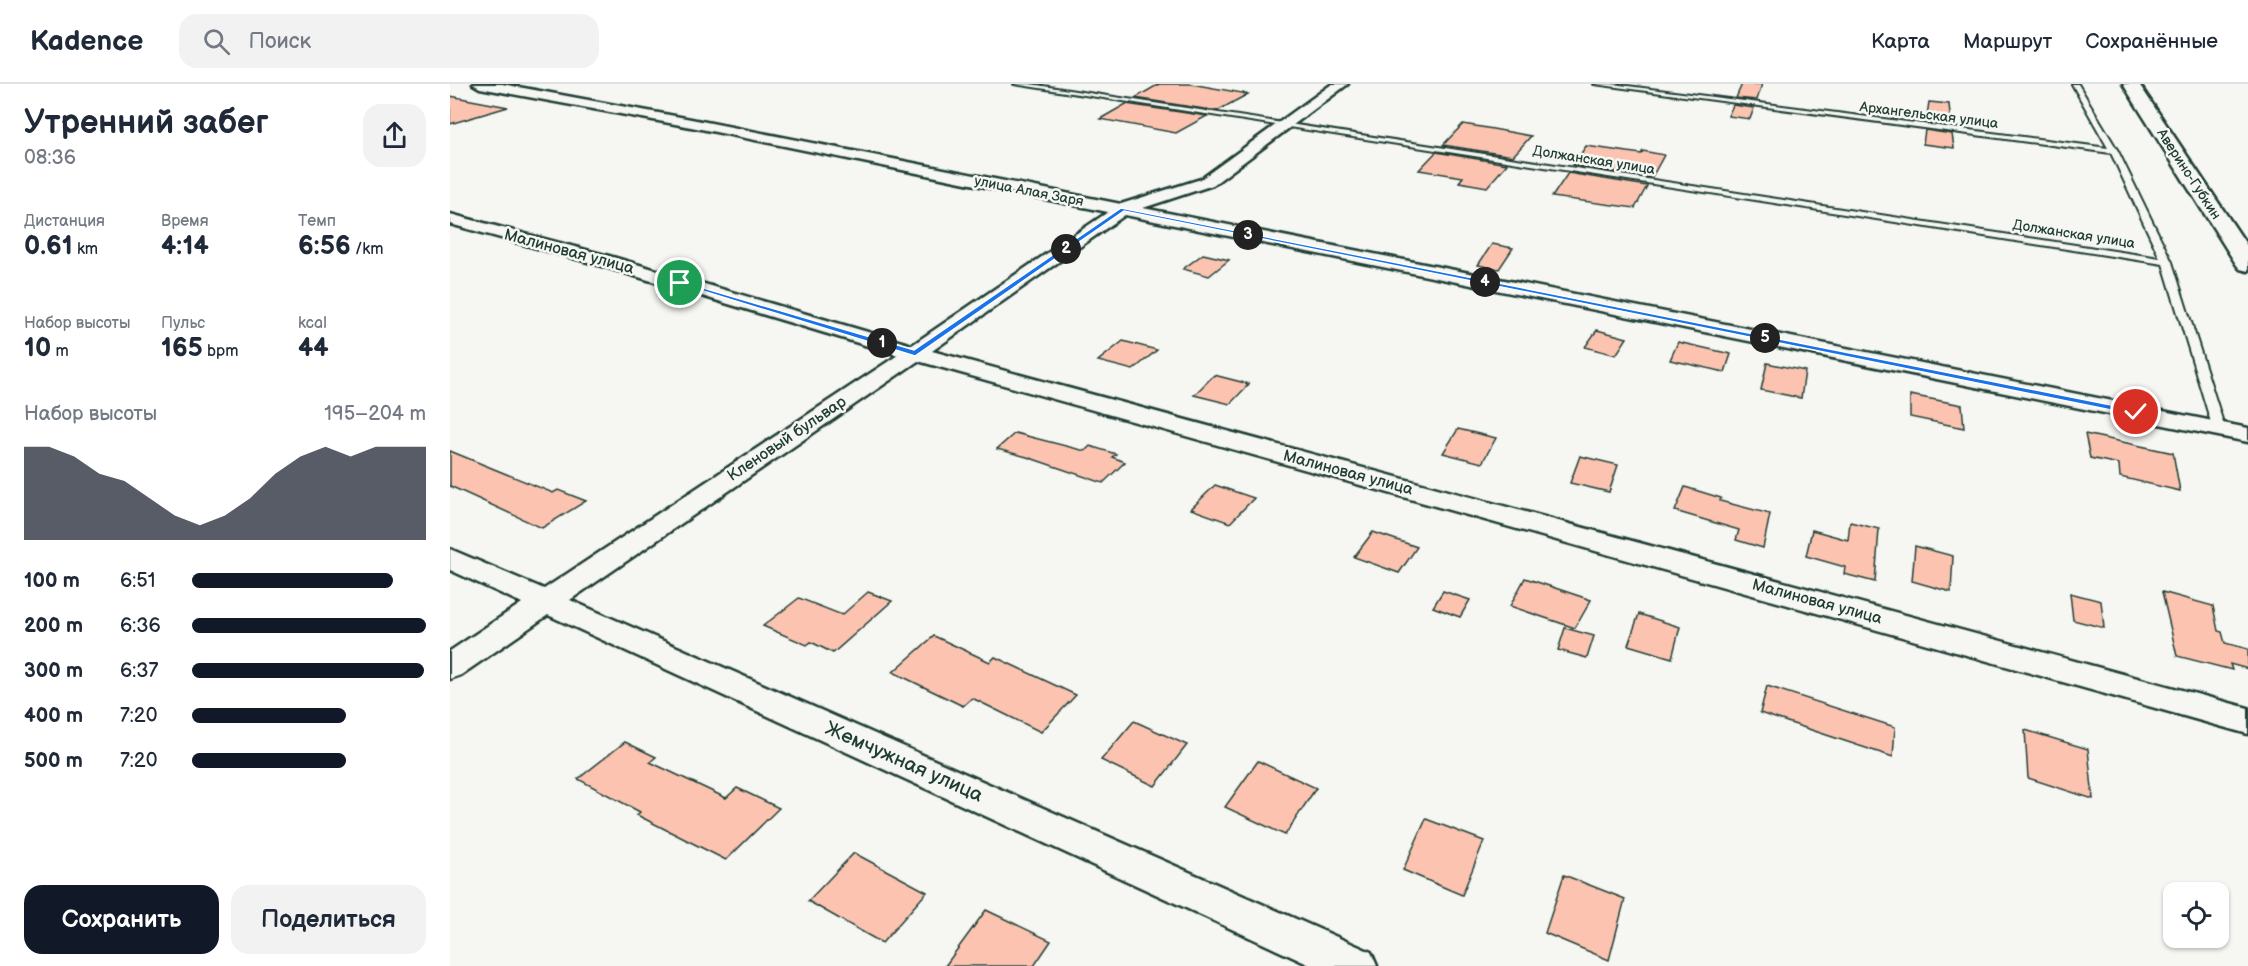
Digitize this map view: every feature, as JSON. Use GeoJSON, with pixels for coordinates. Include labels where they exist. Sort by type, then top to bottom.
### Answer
{"type":"FeatureCollection","features":[{"type":"Feature","properties":{"kind":"main road","name":"Аверино-Губкин"},"geometry":{"type":"LineString","coordinates":[[2131,84],[2248,264]]}},
{"type":"Feature","properties":{"kind":"street","name":"улица Алая Заря"},"geometry":{"type":"LineString","coordinates":[[480,84],[1123,209],[2248,435]]}},
{"type":"Feature","properties":{"kind":"street"},"geometry":{"type":"LineString","coordinates":[[1123,209],[1207,182],[1341,84]]}},
{"type":"Feature","properties":{"kind":"street","name":"Кленовый бульвар"},"geometry":{"type":"LineString","coordinates":[[450,667],[915,353],[1123,209]]}},
{"type":"Feature","properties":{"kind":"street","name":"Малиновая улица"},"geometry":{"type":"LineString","coordinates":[[450,219],[602,260],[915,353],[2248,721]]}},
{"type":"Feature","properties":{"kind":"street","name":"Жемчужная улица"},"geometry":{"type":"LineString","coordinates":[[450,559],[1357,966]]}},
{"type":"Feature","properties":{"kind":"lane","name":"Должанская улица"},"geometry":{"type":"LineString","coordinates":[[1017,84],[2167,262]]}},
{"type":"Feature","properties":{"kind":"lane","name":"Архангельская улица"},"geometry":{"type":"LineString","coordinates":[[1597,84],[2114,151]]}},
{"type":"Feature","properties":{"kind":"lane"},"geometry":{"type":"LineString","coordinates":[[2076,84],[2114,151],[2167,262],[2219,429]]}},
{"type":"Feature","properties":{"kind":"building"},"geometry":{"type":"Polygon","coordinates":[[[1159,84],[1191,84],[1248,94],[1217,111],[1135,98],[1159,84]]]}},
{"type":"Feature","properties":{"kind":"building"},"geometry":{"type":"Polygon","coordinates":[[[1742,84],[1762,84],[1757,100],[1736,98],[1742,84]]]}},
{"type":"Feature","properties":{"kind":"building"},"geometry":{"type":"Polygon","coordinates":[[[450,96],[508,107],[450,124],[450,96]]]}},
{"type":"Feature","properties":{"kind":"building"},"geometry":{"type":"Polygon","coordinates":[[[1929,102],[1949,104],[1951,126],[1926,122],[1929,102]]]}},
{"type":"Feature","properties":{"kind":"building"},"geometry":{"type":"Polygon","coordinates":[[[1126,104],[1207,116],[1176,133],[1100,119],[1126,104]]]}},
{"type":"Feature","properties":{"kind":"building"},"geometry":{"type":"Polygon","coordinates":[[[1733,105],[1754,108],[1750,119],[1728,116],[1733,105]]]}},
{"type":"Feature","properties":{"kind":"building"},"geometry":{"type":"Polygon","coordinates":[[[1463,124],[1531,136],[1513,156],[1443,145],[1463,124]]]}},
{"type":"Feature","properties":{"kind":"building"},"geometry":{"type":"Polygon","coordinates":[[[1925,130],[1952,134],[1954,148],[1923,144],[1925,130]]]}},
{"type":"Feature","properties":{"kind":"building"},"geometry":{"type":"Polygon","coordinates":[[[1586,146],[1664,155],[1652,177],[1573,165],[1586,146]]]}},
{"type":"Feature","properties":{"kind":"building"},"geometry":{"type":"Polygon","coordinates":[[[1436,152],[1507,164],[1487,187],[1459,182],[1463,177],[1419,170],[1436,152]]]}},
{"type":"Feature","properties":{"kind":"building"},"geometry":{"type":"Polygon","coordinates":[[[1568,173],[1647,186],[1635,208],[1552,197],[1568,173]]]}},
{"type":"Feature","properties":{"kind":"building"},"geometry":{"type":"Polygon","coordinates":[[[1492,244],[1513,248],[1499,269],[1478,265],[1492,244]]]}},
{"type":"Feature","properties":{"kind":"building"},"geometry":{"type":"Polygon","coordinates":[[[1203,254],[1229,260],[1209,276],[1183,269],[1203,254]]]}},
{"type":"Feature","properties":{"kind":"building"},"geometry":{"type":"Polygon","coordinates":[[[1597,330],[1627,338],[1616,355],[1585,347],[1597,330]]]}},
{"type":"Feature","properties":{"kind":"building"},"geometry":{"type":"Polygon","coordinates":[[[1123,341],[1157,350],[1133,370],[1098,361],[1123,341]]]}},
{"type":"Feature","properties":{"kind":"building"},"geometry":{"type":"Polygon","coordinates":[[[1678,342],[1731,354],[1725,372],[1670,360],[1678,342]]]}},
{"type":"Feature","properties":{"kind":"building"},"geometry":{"type":"Polygon","coordinates":[[[1767,363],[1805,371],[1801,398],[1761,390],[1767,363]]]}},
{"type":"Feature","properties":{"kind":"building"},"geometry":{"type":"Polygon","coordinates":[[[1214,375],[1249,384],[1230,404],[1194,395],[1214,375]]]}},
{"type":"Feature","properties":{"kind":"building"},"geometry":{"type":"Polygon","coordinates":[[[1910,395],[1962,405],[1964,428],[1910,417],[1910,395]]]}},
{"type":"Feature","properties":{"kind":"building"},"geometry":{"type":"Polygon","coordinates":[[[1458,429],[1496,438],[1482,463],[1443,453],[1458,429]]]}},
{"type":"Feature","properties":{"kind":"building"},"geometry":{"type":"Polygon","coordinates":[[[1015,433],[1085,451],[1090,446],[1116,454],[1112,457],[1125,462],[1103,483],[997,449],[1015,433]]]}},
{"type":"Feature","properties":{"kind":"building"},"geometry":{"type":"Polygon","coordinates":[[[2085,434],[2173,453],[2180,491],[2120,477],[2119,464],[2090,458],[2085,434]]]}},
{"type":"Feature","properties":{"kind":"building"},"geometry":{"type":"Polygon","coordinates":[[[450,451],[553,493],[558,490],[586,501],[542,528],[450,486],[450,451]]]}},
{"type":"Feature","properties":{"kind":"building"},"geometry":{"type":"Polygon","coordinates":[[[1580,456],[1618,465],[1609,492],[1570,483],[1580,456]]]}},
{"type":"Feature","properties":{"kind":"building"},"geometry":{"type":"Polygon","coordinates":[[[1215,485],[1254,498],[1230,523],[1191,509],[1215,485]]]}},
{"type":"Feature","properties":{"kind":"building"},"geometry":{"type":"Polygon","coordinates":[[[1685,487],[1721,498],[1720,501],[1770,514],[1763,548],[1736,540],[1739,530],[1675,511],[1685,487]]]}},
{"type":"Feature","properties":{"kind":"building"},"geometry":{"type":"Polygon","coordinates":[[[1850,522],[1879,529],[1875,582],[1844,574],[1845,567],[1806,556],[1812,530],[1848,540],[1850,522]]]}},
{"type":"Feature","properties":{"kind":"building"},"geometry":{"type":"Polygon","coordinates":[[[1373,532],[1417,547],[1399,573],[1354,557],[1373,532]]]}},
{"type":"Feature","properties":{"kind":"building"},"geometry":{"type":"Polygon","coordinates":[[[1915,546],[1953,556],[1951,592],[1912,581],[1915,546]]]}},
{"type":"Feature","properties":{"kind":"building"},"geometry":{"type":"Polygon","coordinates":[[[1525,578],[1591,600],[1575,628],[1510,606],[1525,578]]]}},
{"type":"Feature","properties":{"kind":"building"},"geometry":{"type":"Polygon","coordinates":[[[1443,591],[1470,600],[1460,617],[1433,607],[1443,591]]]}},
{"type":"Feature","properties":{"kind":"building"},"geometry":{"type":"Polygon","coordinates":[[[868,592],[892,601],[833,653],[811,642],[807,645],[763,626],[799,598],[842,615],[868,592]]]}},
{"type":"Feature","properties":{"kind":"building"},"geometry":{"type":"Polygon","coordinates":[[[2162,592],[2213,606],[2218,631],[2222,632],[2225,643],[2248,649],[2248,669],[2230,664],[2232,670],[2177,656],[2162,592]]]}},
{"type":"Feature","properties":{"kind":"building"},"geometry":{"type":"Polygon","coordinates":[[[2070,593],[2101,601],[2104,628],[2073,620],[2070,593]]]}},
{"type":"Feature","properties":{"kind":"building"},"geometry":{"type":"Polygon","coordinates":[[[1639,614],[1680,627],[1672,658],[1628,645],[1639,614]]]}},
{"type":"Feature","properties":{"kind":"building"},"geometry":{"type":"Polygon","coordinates":[[[1565,628],[1594,636],[1587,658],[1558,650],[1565,628]]]}},
{"type":"Feature","properties":{"kind":"building"},"geometry":{"type":"Polygon","coordinates":[[[934,636],[990,662],[995,657],[1076,695],[1041,732],[972,698],[963,706],[893,672],[934,636]]]}},
{"type":"Feature","properties":{"kind":"building"},"geometry":{"type":"Polygon","coordinates":[[[1767,686],[1895,727],[1893,757],[1760,713],[1767,686]]]}},
{"type":"Feature","properties":{"kind":"building"},"geometry":{"type":"Polygon","coordinates":[[[1134,721],[1187,745],[1155,786],[1101,760],[1134,721]]]}},
{"type":"Feature","properties":{"kind":"building"},"geometry":{"type":"Polygon","coordinates":[[[2025,730],[2088,749],[2093,799],[2028,778],[2025,730]]]}},
{"type":"Feature","properties":{"kind":"building"},"geometry":{"type":"Polygon","coordinates":[[[625,742],[656,757],[650,762],[726,798],[737,788],[779,808],[726,860],[637,815],[640,812],[578,779],[625,742]]]}},
{"type":"Feature","properties":{"kind":"building"},"geometry":{"type":"Polygon","coordinates":[[[1258,761],[1316,788],[1285,835],[1225,807],[1258,761]]]}},
{"type":"Feature","properties":{"kind":"building"},"geometry":{"type":"Polygon","coordinates":[[[1426,819],[1484,841],[1462,895],[1403,870],[1426,819]]]}},
{"type":"Feature","properties":{"kind":"building"},"geometry":{"type":"Polygon","coordinates":[[[854,853],[927,892],[882,943],[808,901],[854,853]]]}},
{"type":"Feature","properties":{"kind":"building"},"geometry":{"type":"Polygon","coordinates":[[[1564,875],[1625,899],[1609,960],[1545,933],[1564,875]]]}},
{"type":"Feature","properties":{"kind":"building"},"geometry":{"type":"Polygon","coordinates":[[[986,910],[1051,941],[1034,966],[945,966],[986,910]]]}},
{"type":"Feature","properties":{"kind":"route"},"geometry":{"type":"LineString","coordinates":[[680,283],[915,353],[1123,209],[2136,412]]}}]}
